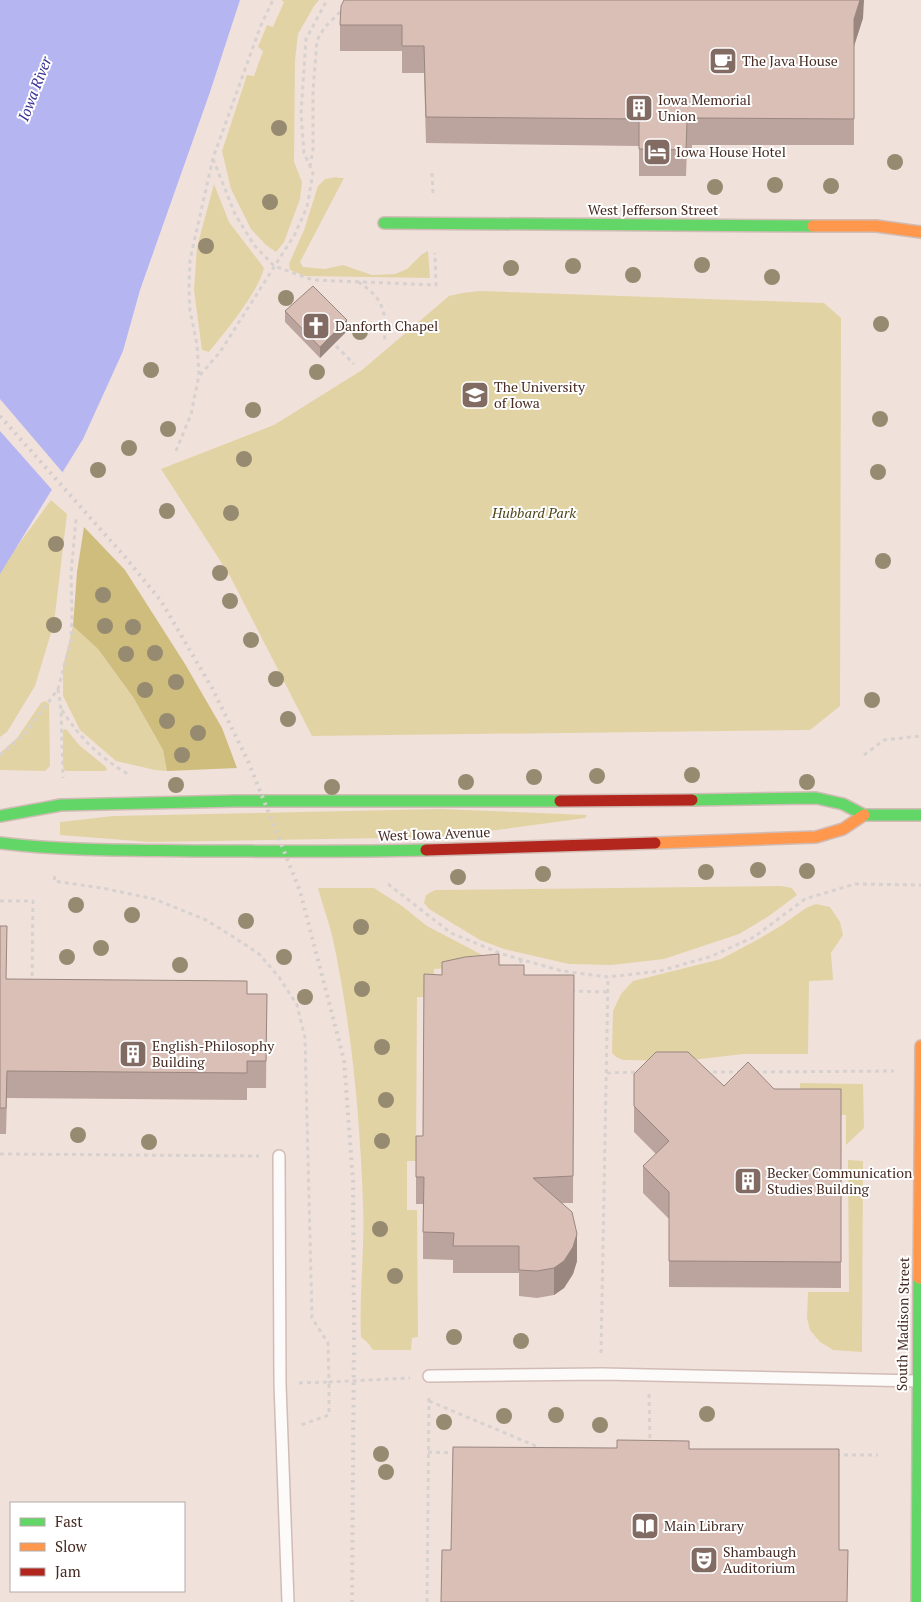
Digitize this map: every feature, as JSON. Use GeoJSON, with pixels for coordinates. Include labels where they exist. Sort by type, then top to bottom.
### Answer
{"type":"FeatureCollection","features":[{"type":"Feature","properties":{"kind":"street","name":"West Jefferson Street"},"geometry":{"type":"LineString","coordinates":[[384,223],[876,226],[921,232]]}},
{"type":"Feature","properties":{"kind":"street"},"geometry":{"type":"LineString","coordinates":[[0,816],[61,805],[226,801],[608,801],[816,798],[843,804],[864,815],[921,815]]}},
{"type":"Feature","properties":{"kind":"street","name":"West Iowa Avenue"},"geometry":{"type":"LineString","coordinates":[[0,843],[59,849],[312,853],[609,844],[816,837],[843,829],[864,815]]}},
{"type":"Feature","properties":{"kind":"street","name":"South Madison Street"},"geometry":{"type":"LineString","coordinates":[[917,1602],[921,1046]]}},
{"type":"Feature","properties":{"kind":"lane"},"geometry":{"type":"LineString","coordinates":[[279,1156],[280,1384],[288,1602]]}},
{"type":"Feature","properties":{"kind":"lane"},"geometry":{"type":"LineString","coordinates":[[429,1376],[602,1374],[919,1381]]}},
{"type":"Feature","properties":{"kind":"path"},"geometry":{"type":"LineString","coordinates":[[176,451],[191,414],[200,375],[190,311],[190,260],[213,158],[261,25],[273,0]]}},
{"type":"Feature","properties":{"kind":"path"},"geometry":{"type":"LineString","coordinates":[[200,375],[220,352],[295,234],[307,207],[313,173],[304,153],[301,113],[306,39],[327,0]]}},
{"type":"Feature","properties":{"kind":"path"},"geometry":{"type":"LineString","coordinates":[[310,167],[313,149],[313,91],[317,40],[336,15],[349,4]]}},
{"type":"Feature","properties":{"kind":"path"},"geometry":{"type":"LineString","coordinates":[[213,158],[234,214],[254,245],[274,266],[313,280],[436,285],[432,173]]}},
{"type":"Feature","properties":{"kind":"path"},"geometry":{"type":"LineString","coordinates":[[358,282],[369,288],[379,298],[386,326],[384,342]]}},
{"type":"Feature","properties":{"kind":"path"},"geometry":{"type":"LineString","coordinates":[[336,346],[354,364]]}},
{"type":"Feature","properties":{"kind":"path"},"geometry":{"type":"LineString","coordinates":[[0,755],[25,734],[58,689],[71,640],[71,574],[76,519]]}},
{"type":"Feature","properties":{"kind":"path"},"geometry":{"type":"LineString","coordinates":[[61,709],[91,748],[114,766],[130,774]]}},
{"type":"Feature","properties":{"kind":"path"},"geometry":{"type":"LineString","coordinates":[[864,755],[884,740],[921,736]]}},
{"type":"Feature","properties":{"kind":"path"},"geometry":{"type":"LineString","coordinates":[[54,881],[154,899],[206,920],[259,954],[279,977],[297,1005],[305,1038],[312,1318],[328,1343],[329,1415],[282,1432]]}},
{"type":"Feature","properties":{"kind":"path"},"geometry":{"type":"LineString","coordinates":[[388,884],[451,933],[502,954],[522,960],[562,971],[608,977],[660,971],[712,956],[754,937],[805,899],[855,884],[921,884]]}},
{"type":"Feature","properties":{"kind":"path"},"geometry":{"type":"LineString","coordinates":[[0,901],[33,901],[32,986]]}},
{"type":"Feature","properties":{"kind":"path"},"geometry":{"type":"LineString","coordinates":[[511,972],[522,960]]}},
{"type":"Feature","properties":{"kind":"path"},"geometry":{"type":"LineString","coordinates":[[602,1374],[608,977]]}},
{"type":"Feature","properties":{"kind":"path"},"geometry":{"type":"LineString","coordinates":[[569,991],[608,992]]}},
{"type":"Feature","properties":{"kind":"path"},"geometry":{"type":"LineString","coordinates":[[753,1072],[921,1071]]}},
{"type":"Feature","properties":{"kind":"path"},"geometry":{"type":"LineString","coordinates":[[607,1072],[646,1072]]}},
{"type":"Feature","properties":{"kind":"path"},"geometry":{"type":"LineString","coordinates":[[704,1072],[743,1072]]}},
{"type":"Feature","properties":{"kind":"path"},"geometry":{"type":"LineString","coordinates":[[0,1154],[279,1156]]}},
{"type":"Feature","properties":{"kind":"path"},"geometry":{"type":"LineString","coordinates":[[649,1375],[650,1444]]}},
{"type":"Feature","properties":{"kind":"path"},"geometry":{"type":"LineString","coordinates":[[280,1384],[429,1376],[427,1602]]}},
{"type":"Feature","properties":{"kind":"path"},"geometry":{"type":"LineString","coordinates":[[429,1401],[544,1449]]}},
{"type":"Feature","properties":{"kind":"path"},"geometry":{"type":"LineString","coordinates":[[428,1452],[456,1452]]}},
{"type":"Feature","properties":{"kind":"path"},"geometry":{"type":"LineString","coordinates":[[829,1454],[878,1455]]}},
{"type":"Feature","properties":{"kind":"green space"},"geometry":{"type":"Polygon","coordinates":[[[281,0],[319,0],[298,34],[295,60],[294,162],[302,182],[300,199],[284,242],[276,252],[266,245],[251,229],[231,189],[222,151],[247,75],[254,76],[263,51],[258,47],[267,25],[273,27],[284,2],[281,0]]]}},
{"type":"Feature","properties":{"kind":"green space"},"geometry":{"type":"Polygon","coordinates":[[[344,178],[300,262],[303,267],[325,269],[343,265],[372,275],[395,274],[407,269],[421,255],[428,251],[430,278],[305,276],[290,270],[289,264],[304,230],[318,186],[325,179],[344,178]]]}},
{"type":"Feature","properties":{"kind":"green space"},"geometry":{"type":"Polygon","coordinates":[[[214,184],[229,222],[264,268],[261,278],[248,300],[209,352],[202,350],[194,290],[197,247],[214,184]]]}},
{"type":"Feature","properties":{"kind":"green space","name":"Hubbard Park"},"geometry":{"type":"Polygon","coordinates":[[[480,291],[824,303],[841,318],[840,706],[810,730],[312,736],[230,576],[161,469],[274,425],[362,370],[449,296],[480,291]]]}},
{"type":"Feature","properties":{"kind":"green space"},"geometry":{"type":"Polygon","coordinates":[[[51,500],[67,514],[54,623],[35,686],[7,732],[0,737],[0,570],[51,500]]]}},
{"type":"Feature","properties":{"kind":"green space"},"geometry":{"type":"Polygon","coordinates":[[[73,626],[98,649],[133,697],[163,750],[167,771],[116,761],[80,730],[63,696],[63,666],[73,626]]]}},
{"type":"Feature","properties":{"kind":"green space"},"geometry":{"type":"Polygon","coordinates":[[[45,701],[49,704],[50,766],[45,771],[0,770],[0,753],[17,738],[41,703],[45,701]]]}},
{"type":"Feature","properties":{"kind":"green space"},"geometry":{"type":"Polygon","coordinates":[[[65,729],[79,745],[105,766],[107,769],[105,771],[65,771],[63,766],[63,731],[65,729]]]}},
{"type":"Feature","properties":{"kind":"green space"},"geometry":{"type":"Polygon","coordinates":[[[440,809],[587,815],[585,818],[445,837],[149,842],[60,835],[60,822],[113,816],[440,809]]]}},
{"type":"Feature","properties":{"kind":"green space"},"geometry":{"type":"Polygon","coordinates":[[[781,886],[792,888],[797,895],[769,916],[739,934],[664,959],[612,965],[569,964],[504,949],[480,940],[429,909],[424,903],[426,895],[435,890],[781,886]]]}},
{"type":"Feature","properties":{"kind":"green space"},"geometry":{"type":"Polygon","coordinates":[[[318,888],[374,888],[402,906],[427,926],[488,958],[486,965],[434,969],[435,997],[417,997],[416,1161],[407,1161],[407,1210],[417,1210],[418,1337],[412,1338],[411,1350],[373,1350],[361,1337],[362,1170],[354,1069],[339,968],[332,935],[318,888]]]}},
{"type":"Feature","properties":{"kind":"green space"},"geometry":{"type":"Polygon","coordinates":[[[816,904],[830,907],[840,922],[843,935],[831,953],[833,980],[809,981],[808,1054],[743,1054],[684,1061],[623,1060],[612,1053],[613,1011],[621,994],[633,981],[721,959],[757,940],[806,908],[816,904]]]}},
{"type":"Feature","properties":{"kind":"green space"},"geometry":{"type":"Polygon","coordinates":[[[800,1083],[863,1084],[864,1128],[846,1145],[846,1115],[801,1113],[800,1083]]]}},
{"type":"Feature","properties":{"kind":"green space"},"geometry":{"type":"Polygon","coordinates":[[[848,1160],[863,1161],[862,1352],[833,1350],[820,1342],[810,1330],[807,1318],[808,1292],[849,1292],[848,1160]]]}},
{"type":"Feature","properties":{"kind":"shaded area"},"geometry":{"type":"Polygon","coordinates":[[[84,527],[125,570],[185,664],[222,728],[237,768],[167,771],[163,750],[133,697],[98,649],[73,626],[77,572],[84,527]]]}},
{"type":"Feature","properties":{"kind":"water","name":"Iowa River"},"geometry":{"type":"Polygon","coordinates":[[[0,0],[240,0],[210,92],[140,290],[123,351],[83,439],[0,574],[0,0]]]}},
{"type":"Feature","properties":{"kind":"pier"},"geometry":{"type":"Polygon","coordinates":[[[0,399],[64,474],[54,492],[0,431],[0,399]]]}},
{"type":"Feature","properties":{"kind":"building","name":"Iowa Memorial Union"},"geometry":{"type":"Polygon","coordinates":[[[344,0],[860,0],[854,19],[854,119],[692,118],[692,123],[687,122],[686,150],[639,149],[639,119],[426,117],[424,46],[402,46],[402,25],[340,25],[341,6],[344,0]]]}},
{"type":"Feature","properties":{"kind":"building","name":"Danforth Chapel"},"geometry":{"type":"Polygon","coordinates":[[[313,286],[347,320],[320,347],[285,311],[313,286]]]}},
{"type":"Feature","properties":{"kind":"building","name":"English-Philosophy Building"},"geometry":{"type":"Polygon","coordinates":[[[0,926],[7,926],[6,979],[247,981],[247,994],[267,994],[266,1061],[247,1061],[247,1073],[7,1071],[6,1108],[0,1108],[0,926]]]}},
{"type":"Feature","properties":{"kind":"building"},"geometry":{"type":"Polygon","coordinates":[[[499,954],[499,965],[524,965],[524,975],[574,975],[573,1176],[533,1178],[572,1212],[577,1234],[573,1247],[564,1261],[554,1268],[537,1271],[519,1270],[519,1246],[453,1246],[454,1233],[423,1232],[424,1177],[416,1177],[416,1136],[423,1136],[424,974],[442,975],[442,962],[465,957],[499,954]]]}},
{"type":"Feature","properties":{"kind":"building","name":"Becker Communication Studies Building"},"geometry":{"type":"Polygon","coordinates":[[[656,1052],[688,1052],[724,1086],[748,1062],[774,1089],[841,1089],[841,1262],[669,1261],[669,1192],[643,1166],[669,1141],[634,1106],[634,1074],[656,1052]]]}},
{"type":"Feature","properties":{"kind":"building","name":"Main Library"},"geometry":{"type":"Polygon","coordinates":[[[617,1440],[689,1441],[689,1449],[839,1449],[839,1550],[848,1550],[847,1602],[441,1602],[442,1550],[451,1550],[453,1447],[617,1448],[617,1440]]]}},
{"type":"Feature","properties":{"kind":"railway"},"geometry":{"type":"LineString","coordinates":[[0,416],[126,558],[161,601],[212,688],[248,761],[300,891],[344,1060],[353,1181],[352,1602]]}},
{"type":"Feature","properties":{"kind":"traffic: fast"},"geometry":{"type":"LineString","coordinates":[[384,223],[813,226]]}},
{"type":"Feature","properties":{"kind":"traffic: fast"},"geometry":{"type":"LineString","coordinates":[[692,800],[816,798],[843,804],[864,815],[921,815]]}},
{"type":"Feature","properties":{"kind":"traffic: fast"},"geometry":{"type":"LineString","coordinates":[[0,816],[61,805],[236,801],[560,801]]}},
{"type":"Feature","properties":{"kind":"traffic: fast"},"geometry":{"type":"LineString","coordinates":[[0,843],[73,849],[121,850],[426,850]]}},
{"type":"Feature","properties":{"kind":"traffic: fast"},"geometry":{"type":"LineString","coordinates":[[917,1602],[919,1278]]}},
{"type":"Feature","properties":{"kind":"traffic: slow"},"geometry":{"type":"LineString","coordinates":[[813,226],[876,226],[921,232]]}},
{"type":"Feature","properties":{"kind":"traffic: slow"},"geometry":{"type":"LineString","coordinates":[[655,843],[816,837],[843,829],[864,815]]}},
{"type":"Feature","properties":{"kind":"traffic: slow"},"geometry":{"type":"LineString","coordinates":[[919,1278],[921,1046]]}},
{"type":"Feature","properties":{"kind":"traffic: jam"},"geometry":{"type":"LineString","coordinates":[[560,801],[692,800]]}},
{"type":"Feature","properties":{"kind":"traffic: jam"},"geometry":{"type":"LineString","coordinates":[[426,850],[655,843]]}},
{"type":"Feature","properties":{"kind":"place","name":"The Java House"},"geometry":{"type":"Point","coordinates":[723,61]}},
{"type":"Feature","properties":{"kind":"place","name":"Iowa Memorial Union"},"geometry":{"type":"Point","coordinates":[639,108]}},
{"type":"Feature","properties":{"kind":"place","name":"Iowa House Hotel"},"geometry":{"type":"Point","coordinates":[657,152]}},
{"type":"Feature","properties":{"kind":"place","name":"Danforth Chapel"},"geometry":{"type":"Point","coordinates":[316,326]}},
{"type":"Feature","properties":{"kind":"place","name":"The University of Iowa"},"geometry":{"type":"Point","coordinates":[475,395]}},
{"type":"Feature","properties":{"kind":"place","name":"English-Philosophy Building"},"geometry":{"type":"Point","coordinates":[133,1054]}},
{"type":"Feature","properties":{"kind":"place","name":"Becker Communication Studies Building"},"geometry":{"type":"Point","coordinates":[748,1181]}},
{"type":"Feature","properties":{"kind":"place","name":"Main Library"},"geometry":{"type":"Point","coordinates":[645,1526]}},
{"type":"Feature","properties":{"kind":"place","name":"Shambaugh Auditorium"},"geometry":{"type":"Point","coordinates":[704,1560]}}]}
